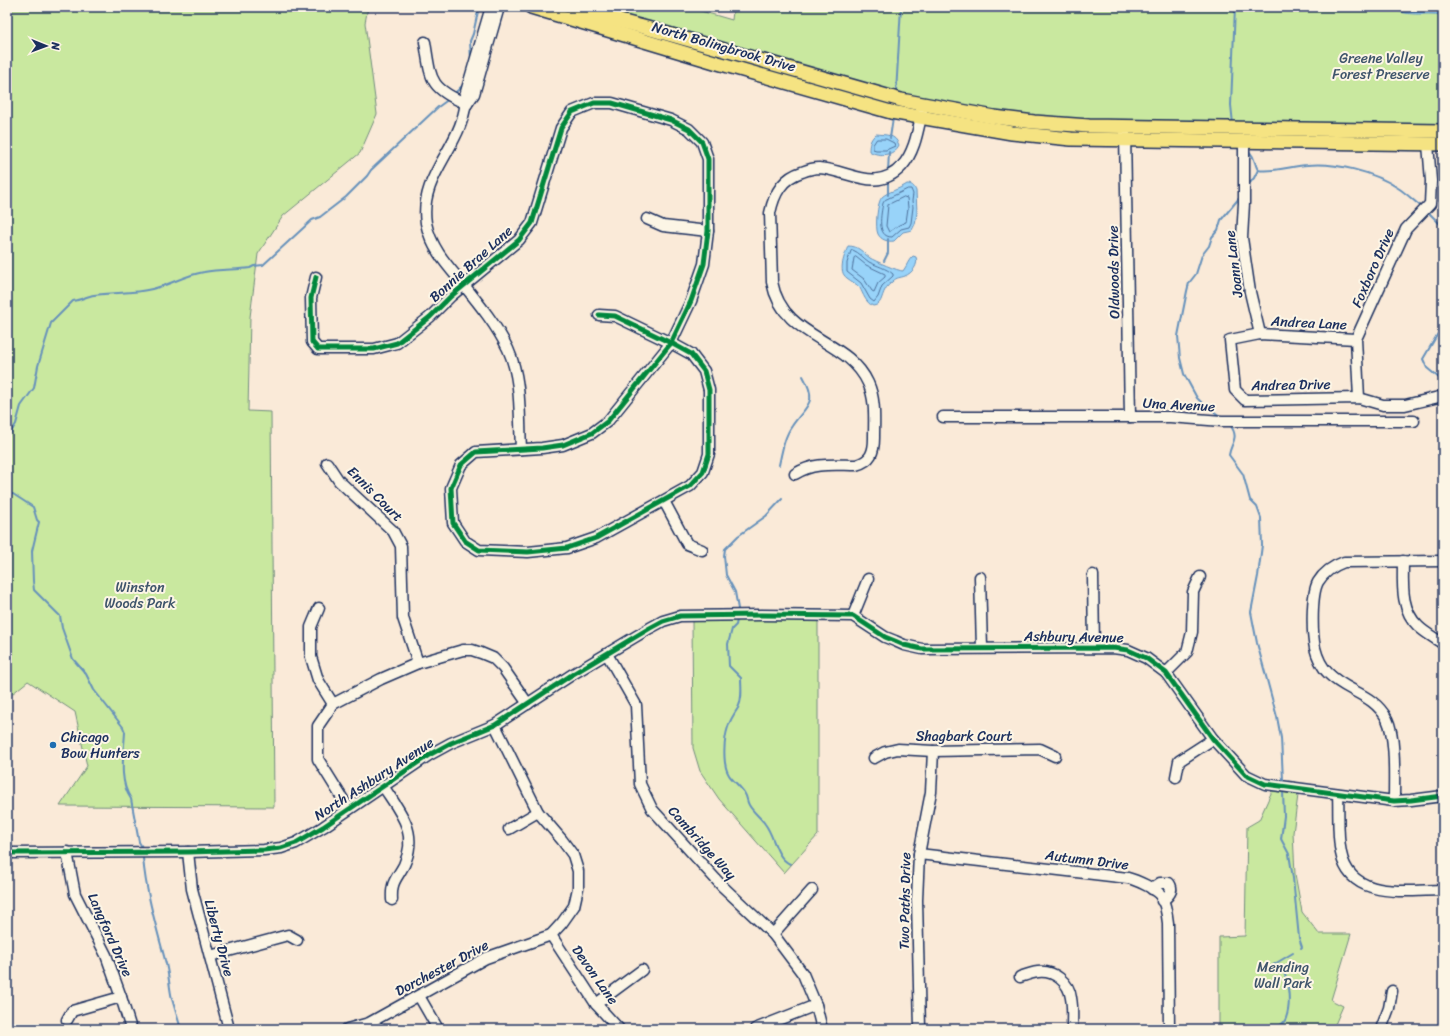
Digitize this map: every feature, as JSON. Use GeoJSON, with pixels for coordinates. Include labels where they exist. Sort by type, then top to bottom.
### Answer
{"type":"FeatureCollection","features":[{"type":"Feature","properties":{"kind":"main road","name":"North Bolingbrook Drive"},"geometry":{"type":"LineString","coordinates":[[531,7],[718,63],[892,112],[922,111]]}},
{"type":"Feature","properties":{"kind":"main road","name":"North Bolingbrook Drive"},"geometry":{"type":"LineString","coordinates":[[573,7],[866,91],[922,111]]}},
{"type":"Feature","properties":{"kind":"main road"},"geometry":{"type":"LineString","coordinates":[[922,111],[1012,133],[1071,139],[1125,134],[1443,131]]}},
{"type":"Feature","properties":{"kind":"main road"},"geometry":{"type":"LineString","coordinates":[[1125,134],[1244,141],[1443,144]]}},
{"type":"Feature","properties":{"kind":"street"},"geometry":{"type":"LineString","coordinates":[[491,7],[466,92],[467,104],[464,117],[456,137],[429,186],[425,215],[429,234],[437,252],[494,324],[508,350],[518,381],[521,448]]}},
{"type":"Feature","properties":{"kind":"street"},"geometry":{"type":"LineString","coordinates":[[467,104],[474,94],[499,7]]}},
{"type":"Feature","properties":{"kind":"street"},"geometry":{"type":"LineString","coordinates":[[616,7],[616,20]]}},
{"type":"Feature","properties":{"kind":"street"},"geometry":{"type":"LineString","coordinates":[[425,42],[434,82],[443,92],[467,104]]}},
{"type":"Feature","properties":{"kind":"street","name":"Bonnie Brae Lane"},"geometry":{"type":"LineString","coordinates":[[316,277],[311,298],[311,320],[312,342],[318,349],[374,349],[397,343],[430,317],[451,296],[518,240],[532,223],[561,128],[572,112],[594,102],[612,103],[671,120],[690,129],[702,142],[708,160],[708,231],[704,264],[691,302],[671,343],[608,421],[592,433],[563,445],[542,448],[521,448],[476,452],[461,465],[451,488],[453,523],[465,541],[479,550],[528,552],[567,548],[596,538],[690,486],[703,472],[709,454],[709,390],[704,371],[691,354],[671,343],[615,316],[599,315]]}},
{"type":"Feature","properties":{"kind":"street"},"geometry":{"type":"LineString","coordinates":[[795,474],[810,466],[856,465],[861,464],[870,458],[874,448],[873,401],[868,382],[856,365],[790,319],[778,302],[772,282],[770,213],[772,202],[780,187],[788,178],[809,169],[824,169],[866,180],[880,179],[894,173],[902,166],[908,157],[922,111]]}},
{"type":"Feature","properties":{"kind":"street","name":"Oldwoods Drive"},"geometry":{"type":"LineString","coordinates":[[1125,134],[1130,417]]}},
{"type":"Feature","properties":{"kind":"street","name":"Joann Lane"},"geometry":{"type":"LineString","coordinates":[[1244,141],[1244,203],[1242,238],[1250,292],[1260,334]]}},
{"type":"Feature","properties":{"kind":"street","name":"Foxboro Drive"},"geometry":{"type":"LineString","coordinates":[[1356,339],[1406,229],[1430,204],[1431,181],[1428,144]]}},
{"type":"Feature","properties":{"kind":"street"},"geometry":{"type":"LineString","coordinates":[[648,219],[664,226],[708,231]]}},
{"type":"Feature","properties":{"kind":"street","name":"Andrea Lane"},"geometry":{"type":"LineString","coordinates":[[1260,334],[1356,339]]}},
{"type":"Feature","properties":{"kind":"street","name":"Andrea Drive"},"geometry":{"type":"LineString","coordinates":[[1260,334],[1230,340],[1235,390],[1245,400],[1359,398]]}},
{"type":"Feature","properties":{"kind":"street"},"geometry":{"type":"LineString","coordinates":[[1356,339],[1359,398],[1383,405],[1405,406],[1443,396]]}},
{"type":"Feature","properties":{"kind":"street","name":"Una Avenue"},"geometry":{"type":"LineString","coordinates":[[943,417],[1170,417],[1222,421],[1414,421]]}},
{"type":"Feature","properties":{"kind":"street","name":"Ennis Court"},"geometry":{"type":"LineString","coordinates":[[327,463],[339,481],[394,531],[401,546],[403,618],[418,663]]}},
{"type":"Feature","properties":{"kind":"street"},"geometry":{"type":"LineString","coordinates":[[664,501],[687,544],[702,550]]}},
{"type":"Feature","properties":{"kind":"street"},"geometry":{"type":"LineString","coordinates":[[1403,561],[1403,592],[1408,610],[1417,625],[1443,644]]}},
{"type":"Feature","properties":{"kind":"street"},"geometry":{"type":"LineString","coordinates":[[1394,801],[1392,738],[1390,725],[1378,705],[1328,673],[1320,660],[1315,647],[1313,601],[1316,587],[1324,572],[1338,564],[1349,562],[1443,561]]}},
{"type":"Feature","properties":{"kind":"street"},"geometry":{"type":"LineString","coordinates":[[1093,575],[1094,648]]}},
{"type":"Feature","properties":{"kind":"street"},"geometry":{"type":"LineString","coordinates":[[980,577],[982,648]]}},
{"type":"Feature","properties":{"kind":"street"},"geometry":{"type":"LineString","coordinates":[[1166,673],[1186,652],[1192,632],[1193,592],[1200,577]]}},
{"type":"Feature","properties":{"kind":"street"},"geometry":{"type":"LineString","coordinates":[[853,616],[868,579]]}},
{"type":"Feature","properties":{"kind":"street"},"geometry":{"type":"LineString","coordinates":[[319,608],[311,627],[311,657],[318,680],[334,704]]}},
{"type":"Feature","properties":{"kind":"street","name":"North Ashbury Avenue"},"geometry":{"type":"LineString","coordinates":[[7,853],[188,852],[264,850],[281,848],[296,843],[316,831],[440,749],[495,725],[528,704],[539,695],[663,621],[680,616],[761,614],[853,616]]}},
{"type":"Feature","properties":{"kind":"street","name":"Ashbury Avenue"},"geometry":{"type":"LineString","coordinates":[[853,616],[885,637],[904,645],[922,649],[1113,648],[1135,652],[1153,662],[1166,673],[1213,739],[1246,775],[1265,784],[1394,801],[1443,796]]}},
{"type":"Feature","properties":{"kind":"street"},"geometry":{"type":"LineString","coordinates":[[349,809],[318,759],[318,726],[334,704],[381,679],[418,663],[463,650],[482,653],[493,658],[503,668],[528,704]]}},
{"type":"Feature","properties":{"kind":"street","name":"Cambridge Way"},"geometry":{"type":"LineString","coordinates":[[607,654],[636,705],[640,784],[652,809],[721,885],[773,934],[803,974],[816,1005],[822,1029]]}},
{"type":"Feature","properties":{"kind":"street","name":"Dorchester Drive"},"geometry":{"type":"LineString","coordinates":[[347,1029],[369,1023],[486,958],[551,935],[574,906],[578,888],[578,871],[573,855],[538,812],[495,725]]}},
{"type":"Feature","properties":{"kind":"street"},"geometry":{"type":"LineString","coordinates":[[1176,777],[1179,761],[1213,739]]}},
{"type":"Feature","properties":{"kind":"street","name":"Shagbark Court"},"geometry":{"type":"LineString","coordinates":[[874,758],[892,750],[933,751],[1040,749],[1054,756]]}},
{"type":"Feature","properties":{"kind":"street","name":"Two Paths Drive"},"geometry":{"type":"LineString","coordinates":[[920,1029],[917,900],[919,854],[931,792],[933,751]]}},
{"type":"Feature","properties":{"kind":"street"},"geometry":{"type":"LineString","coordinates":[[383,786],[407,824],[410,837],[408,852],[393,886],[392,900]]}},
{"type":"Feature","properties":{"kind":"street"},"geometry":{"type":"LineString","coordinates":[[1338,794],[1341,854],[1347,868],[1355,878],[1364,885],[1379,890],[1443,890]]}},
{"type":"Feature","properties":{"kind":"street"},"geometry":{"type":"LineString","coordinates":[[509,829],[538,812]]}},
{"type":"Feature","properties":{"kind":"street","name":"Langford Drive"},"geometry":{"type":"LineString","coordinates":[[68,852],[75,894],[106,955],[131,1029]]}},
{"type":"Feature","properties":{"kind":"street","name":"Liberty Drive"},"geometry":{"type":"LineString","coordinates":[[188,852],[192,889],[229,1029]]}},
{"type":"Feature","properties":{"kind":"street","name":"Autumn Drive"},"geometry":{"type":"LineString","coordinates":[[919,854],[1128,878],[1138,881],[1152,889],[1160,895],[1168,923],[1169,1029]]}},
{"type":"Feature","properties":{"kind":"street"},"geometry":{"type":"LineString","coordinates":[[1152,889],[1160,883],[1169,883],[1172,890],[1169,896],[1162,901]]}},
{"type":"Feature","properties":{"kind":"street"},"geometry":{"type":"LineString","coordinates":[[773,934],[812,890]]}},
{"type":"Feature","properties":{"kind":"street"},"geometry":{"type":"LineString","coordinates":[[210,956],[288,935],[297,940]]}},
{"type":"Feature","properties":{"kind":"street","name":"Devon Lane"},"geometry":{"type":"LineString","coordinates":[[551,935],[596,1004],[619,1029]]}},
{"type":"Feature","properties":{"kind":"street"},"geometry":{"type":"LineString","coordinates":[[596,1004],[642,970]]}},
{"type":"Feature","properties":{"kind":"street"},"geometry":{"type":"LineString","coordinates":[[1020,977],[1030,973],[1043,971],[1052,974],[1063,981],[1071,998],[1072,1029]]}},
{"type":"Feature","properties":{"kind":"street"},"geometry":{"type":"LineString","coordinates":[[1381,1029],[1389,1008],[1392,991]]}},
{"type":"Feature","properties":{"kind":"street"},"geometry":{"type":"LineString","coordinates":[[419,996],[438,1029]]}},
{"type":"Feature","properties":{"kind":"street"},"geometry":{"type":"LineString","coordinates":[[67,1020],[72,1011],[121,997]]}},
{"type":"Feature","properties":{"kind":"street"},"geometry":{"type":"LineString","coordinates":[[755,1029],[816,1005]]}},
{"type":"Feature","properties":{"kind":"green space","name":"Winston Woods Park"},"geometry":{"type":"Polygon","coordinates":[[[7,7],[368,7],[365,23],[377,114],[360,153],[283,216],[258,254],[250,317],[248,411],[271,412],[274,807],[60,806],[87,766],[75,712],[28,681],[7,698],[7,7]]]}},
{"type":"Feature","properties":{"kind":"green space","name":"Greene Valley Forest Preserve"},"geometry":{"type":"Polygon","coordinates":[[[687,7],[732,20],[733,11],[729,7],[1443,7],[1443,127],[1131,122],[1034,118],[904,97],[627,16],[624,14],[623,8],[687,7]]]}},
{"type":"Feature","properties":{"kind":"green space"},"geometry":{"type":"Polygon","coordinates":[[[818,619],[818,835],[784,873],[719,799],[700,771],[693,748],[692,620],[818,619]]]}},
{"type":"Feature","properties":{"kind":"green space","name":"Mending Wall Park"},"geometry":{"type":"Polygon","coordinates":[[[1272,791],[1298,795],[1293,833],[1295,874],[1302,912],[1319,934],[1351,934],[1331,1000],[1343,1006],[1333,1029],[1219,1029],[1219,937],[1245,936],[1247,827],[1259,820],[1272,791]]]}},
{"type":"Feature","properties":{"kind":"water"},"geometry":{"type":"Polygon","coordinates":[[[1388,7],[1443,7],[1443,15],[1409,14],[1388,7]]]}},
{"type":"Feature","properties":{"kind":"water"},"geometry":{"type":"Polygon","coordinates":[[[876,134],[893,137],[899,145],[897,149],[882,155],[869,151],[871,140],[876,134]]]}},
{"type":"Feature","properties":{"kind":"water"},"geometry":{"type":"Polygon","coordinates":[[[907,184],[913,186],[916,191],[917,213],[915,224],[912,230],[903,232],[894,241],[885,240],[879,236],[877,231],[877,215],[880,200],[884,195],[907,184]]]}},
{"type":"Feature","properties":{"kind":"water"},"geometry":{"type":"Polygon","coordinates":[[[848,246],[858,248],[870,258],[900,271],[903,271],[913,256],[916,257],[917,263],[910,273],[896,279],[889,285],[880,302],[873,306],[867,301],[860,288],[844,275],[842,267],[848,246]]]}},
{"type":"Feature","properties":{"kind":"waterway"},"geometry":{"type":"LineString","coordinates":[[471,61],[470,41],[479,7]]}},
{"type":"Feature","properties":{"kind":"waterway"},"geometry":{"type":"LineString","coordinates":[[896,93],[901,7]]}},
{"type":"Feature","properties":{"kind":"waterway"},"geometry":{"type":"LineString","coordinates":[[1233,124],[1231,105],[1235,7]]}},
{"type":"Feature","properties":{"kind":"waterway"},"geometry":{"type":"LineString","coordinates":[[455,93],[464,84]]}},
{"type":"Feature","properties":{"kind":"waterway"},"geometry":{"type":"LineString","coordinates":[[7,438],[16,424],[21,406],[34,388],[38,366],[51,323],[73,301],[94,295],[138,292],[152,289],[190,275],[204,272],[250,268],[263,265],[312,220],[320,217],[346,197],[371,170],[438,107],[449,99]]}},
{"type":"Feature","properties":{"kind":"waterway"},"geometry":{"type":"LineString","coordinates":[[890,138],[893,118]]}},
{"type":"Feature","properties":{"kind":"waterway"},"geometry":{"type":"LineString","coordinates":[[1249,151],[1253,156],[1258,170],[1249,184]]}},
{"type":"Feature","properties":{"kind":"waterway"},"geometry":{"type":"LineString","coordinates":[[888,172],[889,152]]}},
{"type":"Feature","properties":{"kind":"waterway"},"geometry":{"type":"LineString","coordinates":[[1258,170],[1269,171],[1318,164],[1354,169],[1389,182],[1422,207]]}},
{"type":"Feature","properties":{"kind":"waterway"},"geometry":{"type":"LineString","coordinates":[[888,181],[888,195]]}},
{"type":"Feature","properties":{"kind":"waterway"},"geometry":{"type":"LineString","coordinates":[[1220,416],[1197,398],[1184,374],[1180,358],[1178,336],[1189,283],[1196,274],[1202,255],[1209,246],[1212,237],[1218,230],[1221,220],[1240,197]]}},
{"type":"Feature","properties":{"kind":"waterway"},"geometry":{"type":"LineString","coordinates":[[1429,213],[1443,227]]}},
{"type":"Feature","properties":{"kind":"waterway"},"geometry":{"type":"LineString","coordinates":[[884,261],[888,253],[888,239]]}},
{"type":"Feature","properties":{"kind":"waterway"},"geometry":{"type":"LineString","coordinates":[[1439,378],[1427,368],[1423,359],[1443,325]]}},
{"type":"Feature","properties":{"kind":"waterway"},"geometry":{"type":"LineString","coordinates":[[779,465],[787,435],[809,404],[810,393],[803,376]]}},
{"type":"Feature","properties":{"kind":"waterway"},"geometry":{"type":"LineString","coordinates":[[1230,425],[1233,429],[1235,437],[1229,455],[1243,474],[1250,500],[1257,507],[1261,518],[1262,545],[1251,612],[1257,643],[1277,717],[1281,738],[1283,780]]}},
{"type":"Feature","properties":{"kind":"waterway"},"geometry":{"type":"LineString","coordinates":[[7,486],[11,494],[33,507],[39,522],[32,551],[34,590],[60,616],[62,628],[73,659],[86,674],[94,690],[123,727],[125,732],[123,757],[124,783],[131,799],[139,842],[142,847]]}},
{"type":"Feature","properties":{"kind":"waterway"},"geometry":{"type":"LineString","coordinates":[[738,609],[735,592],[726,575],[724,556],[725,549],[738,536],[766,516],[782,499]]}},
{"type":"Feature","properties":{"kind":"waterway"},"geometry":{"type":"LineString","coordinates":[[737,620],[736,625],[732,629],[728,644],[729,666],[741,678],[741,697],[740,704],[730,722],[727,732],[724,751],[725,765],[729,775],[746,795],[748,804],[768,829],[781,857],[790,864]]}},
{"type":"Feature","properties":{"kind":"waterway"},"geometry":{"type":"LineString","coordinates":[[1283,792],[1284,816],[1281,839],[1289,854],[1301,948]]}},
{"type":"Feature","properties":{"kind":"waterway"},"geometry":{"type":"LineString","coordinates":[[143,858],[149,897],[166,965],[172,999],[181,1029]]}},
{"type":"Feature","properties":{"kind":"waterway"},"geometry":{"type":"LineString","coordinates":[[1275,1029],[1285,1020],[1288,1012],[1289,1000],[1288,987],[1283,970],[1273,965],[1293,953]]}},
{"type":"Feature","properties":{"kind":"cycle path"},"geometry":{"type":"LineString","coordinates":[[316,277],[311,298],[312,342],[318,349],[374,349],[397,343],[430,317],[451,296],[519,240],[532,223],[561,128],[572,112],[594,103],[612,103],[671,120],[689,129],[702,142],[708,159],[708,231],[704,264],[691,301],[671,343],[608,421],[592,433],[563,445],[542,448],[476,452],[461,465],[451,488],[453,523],[465,541],[479,550],[528,552],[567,548],[596,538],[690,486],[703,472],[709,454],[709,390],[704,371],[691,354],[671,343],[615,316],[599,315]]}},
{"type":"Feature","properties":{"kind":"cycle path"},"geometry":{"type":"LineString","coordinates":[[7,853],[264,850],[281,848],[296,843],[323,827],[429,755],[451,743],[495,725],[573,674],[650,628],[663,621],[680,616],[853,616],[885,637],[904,645],[922,649],[1113,648],[1128,650],[1146,658],[1166,673],[1213,739],[1246,775],[1265,784],[1394,801],[1443,796]]}},
{"type":"Feature","properties":{"kind":"place","name":"Chicago Bow Hunters"},"geometry":{"type":"Point","coordinates":[53,745]}}]}
